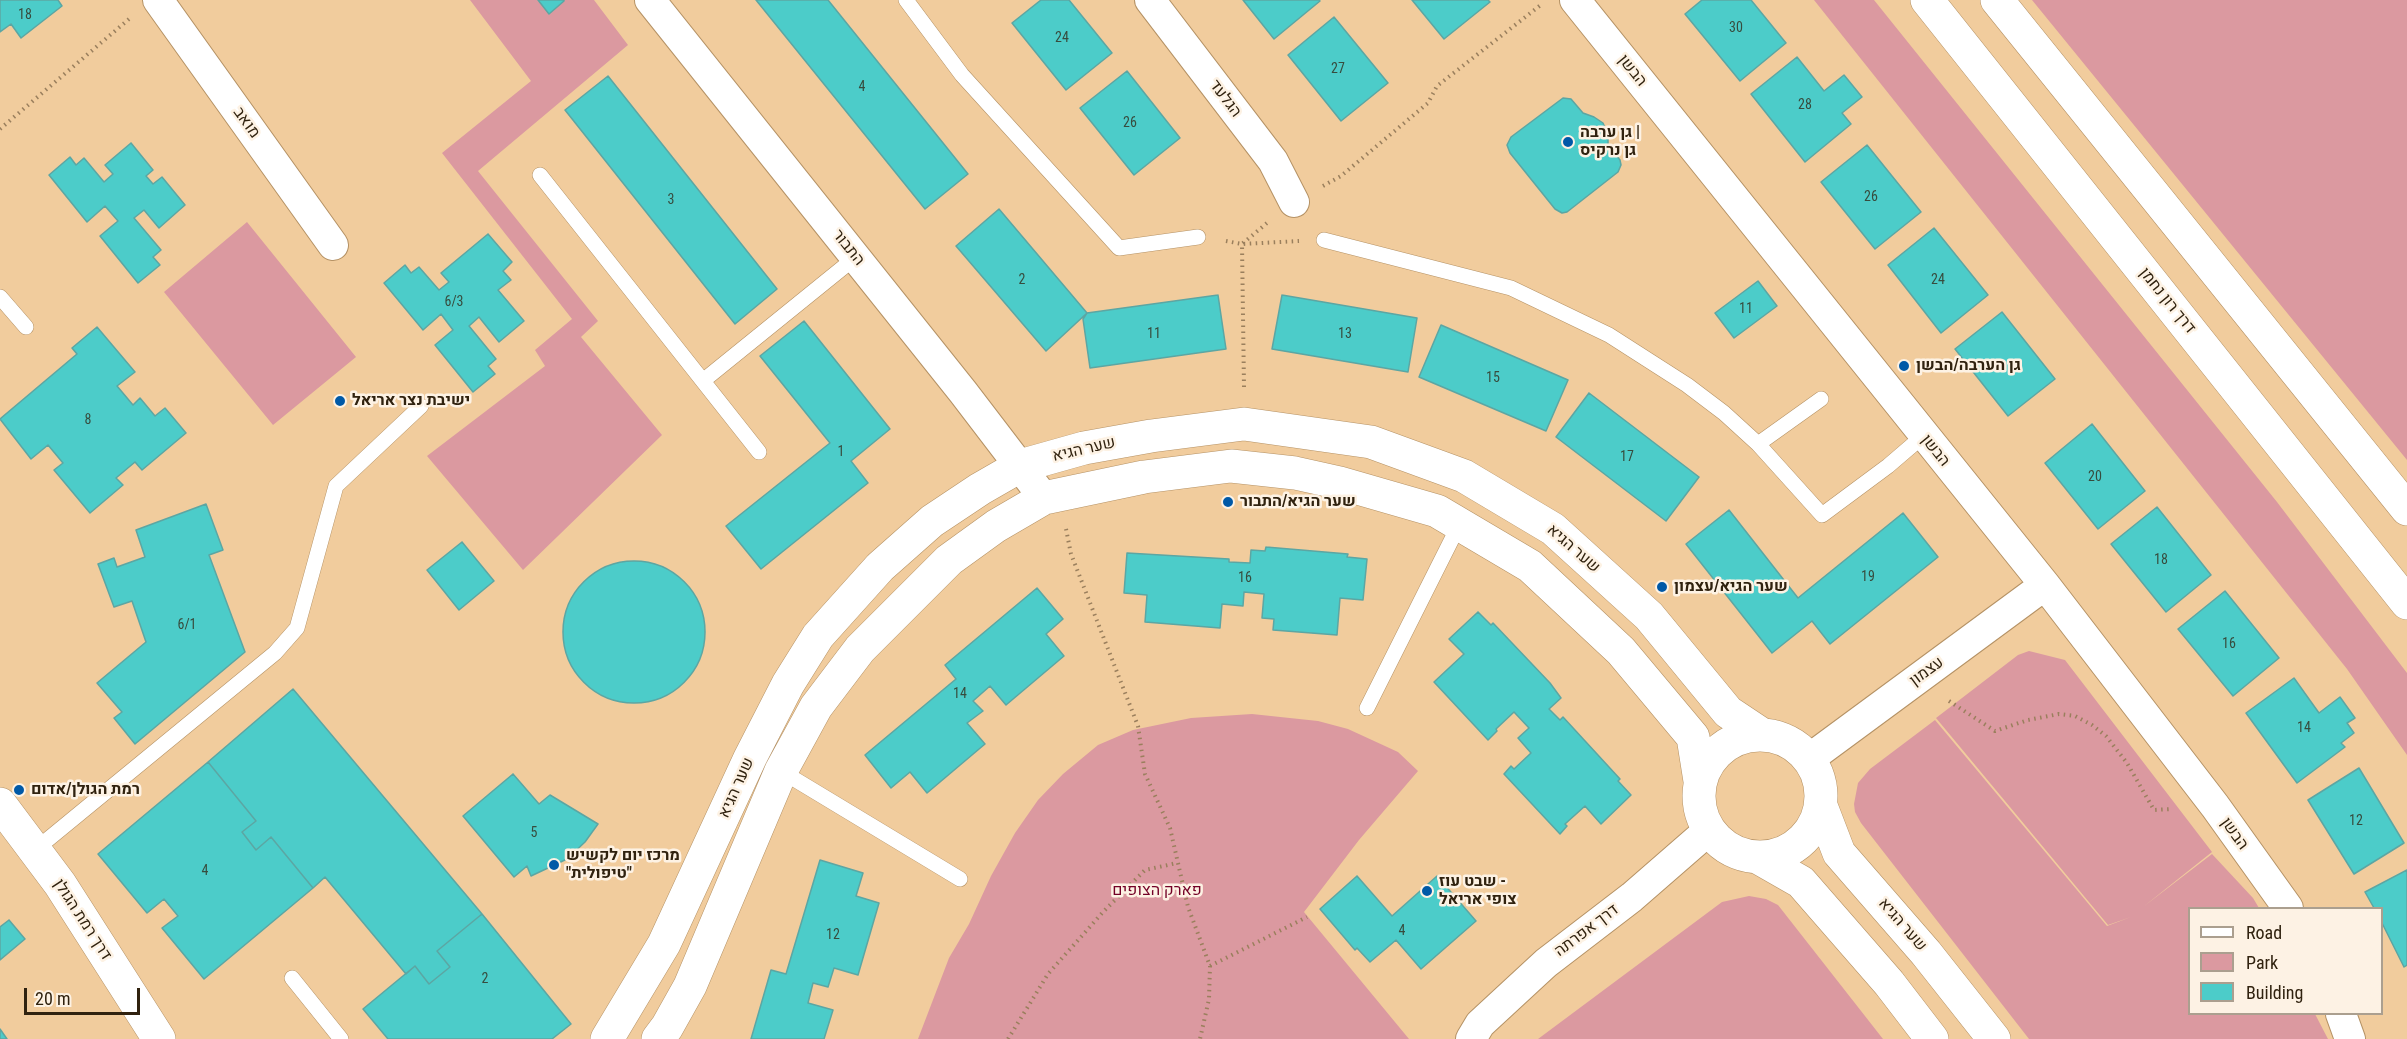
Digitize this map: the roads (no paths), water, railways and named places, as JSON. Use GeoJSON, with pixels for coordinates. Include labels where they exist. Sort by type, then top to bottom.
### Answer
{"type":"FeatureCollection","features":[{"type":"Feature","properties":{"kind":"street","name":"מואב"},"geometry":{"type":"LineString","coordinates":[[158,0],[333,245]]}},
{"type":"Feature","properties":{"kind":"street","name":"התבור"},"geometry":{"type":"LineString","coordinates":[[650,0],[1020,466],[1052,497]]}},
{"type":"Feature","properties":{"kind":"street","name":"הגלעד"},"geometry":{"type":"LineString","coordinates":[[1150,0],[1273,161],[1294,202]]}},
{"type":"Feature","properties":{"kind":"street","name":"הבשן"},"geometry":{"type":"LineString","coordinates":[[1575,0],[2045,585],[2215,806],[2287,907]]}},
{"type":"Feature","properties":{"kind":"street","name":"דרך רון נחמן"},"geometry":{"type":"LineString","coordinates":[[1927,0],[2407,603]]}},
{"type":"Feature","properties":{"kind":"street"},"geometry":{"type":"LineString","coordinates":[[1997,0],[2407,509]]}},
{"type":"Feature","properties":{"kind":"street","name":"שער הגיא"},"geometry":{"type":"LineString","coordinates":[[607,1039],[664,944],[750,758],[788,684],[818,636],[880,567],[932,521],[1020,466],[1083,448],[1151,436],[1244,424],[1371,442],[1464,476],[1552,529],[1648,616],[1728,712],[1761,734]]}},
{"type":"Feature","properties":{"kind":"street","name":"שער הגיא"},"geometry":{"type":"LineString","coordinates":[[658,1039],[668,1027],[690,986],[781,771],[816,707],[860,649],[949,560],[996,526],[1052,497],[1144,477],[1231,466],[1295,473],[1340,483],[1437,512],[1530,566],[1621,651],[1693,737],[1700,781]]}},
{"type":"Feature","properties":{"kind":"street","name":"עצמון"},"geometry":{"type":"LineString","coordinates":[[1809,759],[2045,585]]}},
{"type":"Feature","properties":{"kind":"street"},"geometry":{"type":"LineString","coordinates":[[1761,734],[1782,738],[1801,749],[1809,759],[1814,765],[1821,784],[1821,806],[1814,826],[1801,843],[1780,855],[1759,858],[1738,854],[1720,842],[1709,830],[1699,802],[1700,781],[1709,761],[1724,745],[1743,736],[1761,734]]}},
{"type":"Feature","properties":{"kind":"street","name":"דרך רמת הגולן"},"geometry":{"type":"LineString","coordinates":[[0,804],[60,884],[159,1039]]}},
{"type":"Feature","properties":{"kind":"street","name":"שער הגיא"},"geometry":{"type":"LineString","coordinates":[[1821,806],[1839,853],[1926,953],[1994,1039]]}},
{"type":"Feature","properties":{"kind":"street","name":"דרך אפרתה"},"geometry":{"type":"LineString","coordinates":[[1471,1039],[1480,1024],[1546,963],[1632,897],[1709,830]]}},
{"type":"Feature","properties":{"kind":"street"},"geometry":{"type":"LineString","coordinates":[[1759,858],[1801,882],[1889,983],[1932,1039]]}},
{"type":"Feature","properties":{"kind":"street"},"geometry":{"type":"LineString","coordinates":[[2341,1015],[2350,1039]]}},
{"type":"Feature","properties":{"kind":"lane"},"geometry":{"type":"LineString","coordinates":[[906,0],[962,75],[1119,248],[1198,237]]}},
{"type":"Feature","properties":{"kind":"lane"},"geometry":{"type":"LineString","coordinates":[[540,175],[759,452]]}},
{"type":"Feature","properties":{"kind":"lane"},"geometry":{"type":"LineString","coordinates":[[1323,240],[1511,288],[1609,335],[1687,385],[1758,444],[1822,515],[1888,466],[1923,436]]}},
{"type":"Feature","properties":{"kind":"lane"},"geometry":{"type":"LineString","coordinates":[[704,380],[856,257]]}},
{"type":"Feature","properties":{"kind":"lane"},"geometry":{"type":"LineString","coordinates":[[0,297],[26,327]]}},
{"type":"Feature","properties":{"kind":"lane"},"geometry":{"type":"LineString","coordinates":[[1758,444],[1821,399]]}},
{"type":"Feature","properties":{"kind":"lane"},"geometry":{"type":"LineString","coordinates":[[35,850],[275,653],[297,627],[336,486],[421,406]]}},
{"type":"Feature","properties":{"kind":"lane"},"geometry":{"type":"LineString","coordinates":[[1367,708],[1459,525]]}},
{"type":"Feature","properties":{"kind":"lane"},"geometry":{"type":"LineString","coordinates":[[781,771],[960,879]]}},
{"type":"Feature","properties":{"kind":"lane"},"geometry":{"type":"LineString","coordinates":[[292,978],[341,1039]]}},
{"type":"Feature","properties":{"kind":"place","name":"גן ערבה | גן נרקיס"},"geometry":{"type":"Point","coordinates":[1568,142]}},
{"type":"Feature","properties":{"kind":"place","name":"גן הערבה/הבשן"},"geometry":{"type":"Point","coordinates":[1904,366]}},
{"type":"Feature","properties":{"kind":"place","name":"ישיבת נצר אריאל"},"geometry":{"type":"Point","coordinates":[340,401]}},
{"type":"Feature","properties":{"kind":"place","name":"שער הגיא/התבור"},"geometry":{"type":"Point","coordinates":[1228,502]}},
{"type":"Feature","properties":{"kind":"place","name":"שער הגיא/עצמון"},"geometry":{"type":"Point","coordinates":[1662,587]}},
{"type":"Feature","properties":{"kind":"place","name":"רמת הגולן/אדום"},"geometry":{"type":"Point","coordinates":[19,790]}},
{"type":"Feature","properties":{"kind":"place","name":"מרכז יום לקשיש \"טיפולית\""},"geometry":{"type":"Point","coordinates":[554,865]}},
{"type":"Feature","properties":{"kind":"place","name":"שבט עוז - צופי אריאל"},"geometry":{"type":"Point","coordinates":[1427,891]}},
{"type":"Feature","properties":{"kind":"park label","name":"פארק הצופים"},"geometry":{"type":"Point","coordinates":[1157,891]}}]}
